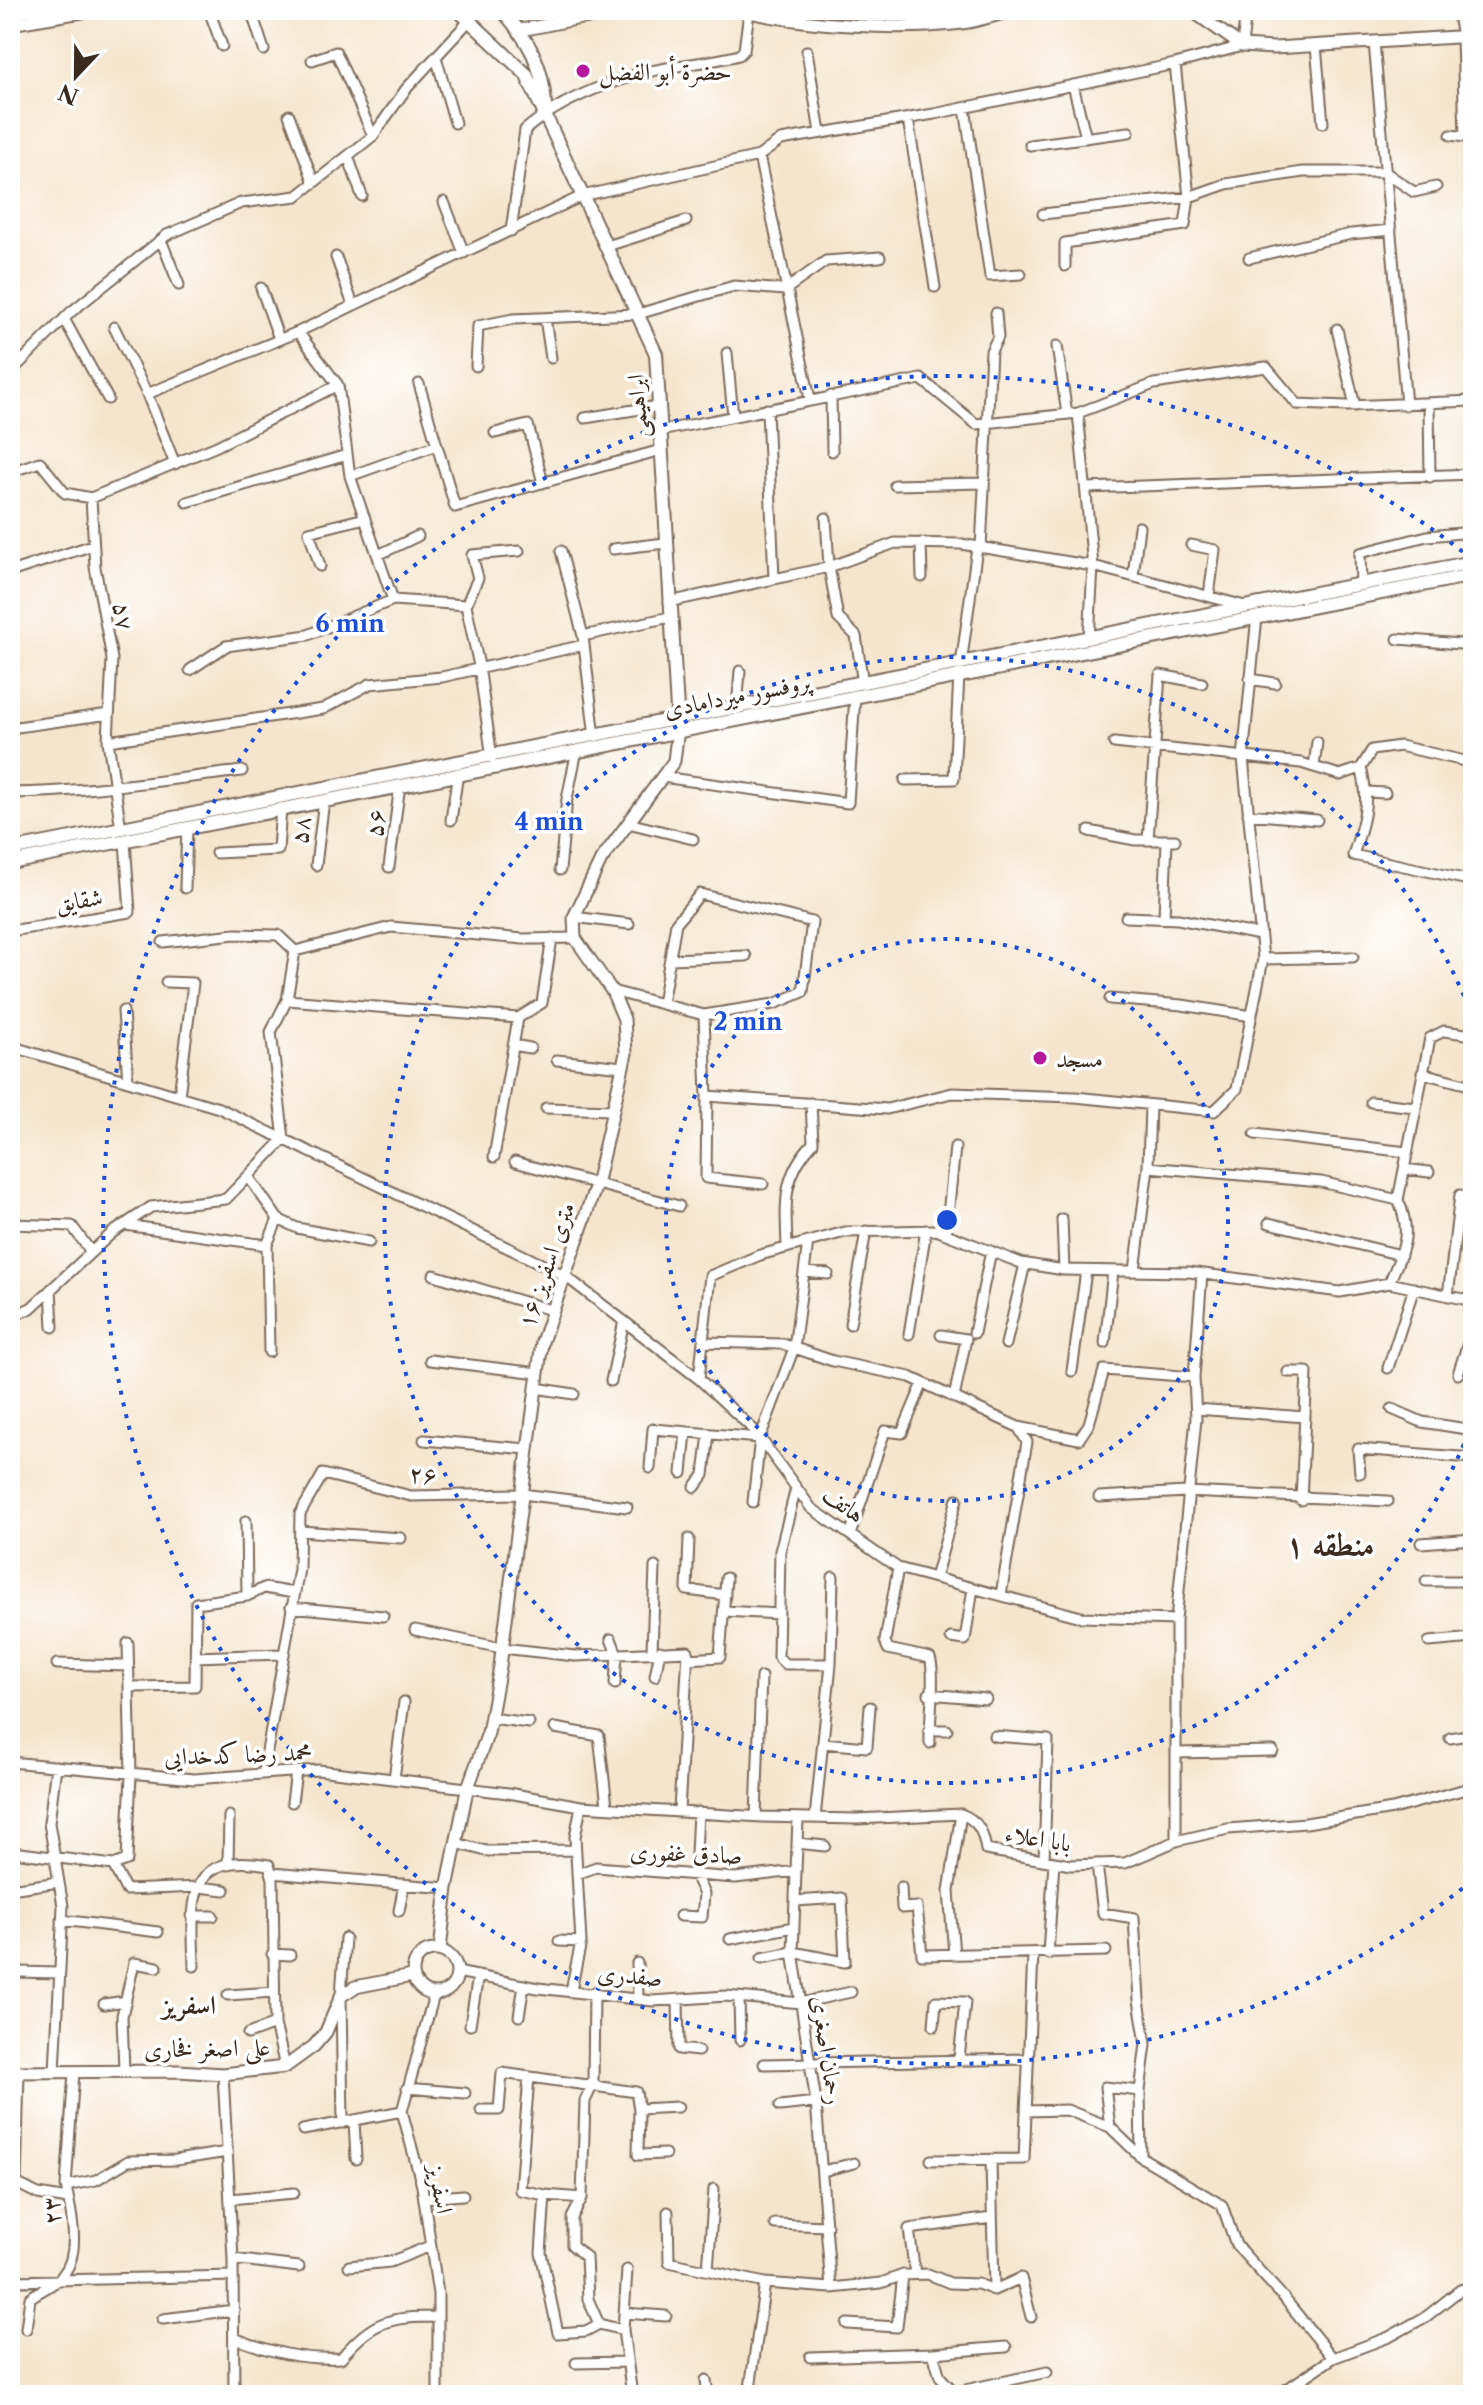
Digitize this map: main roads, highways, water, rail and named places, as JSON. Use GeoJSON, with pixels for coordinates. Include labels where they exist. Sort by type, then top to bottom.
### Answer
{"type":"FeatureCollection","features":[{"type":"Feature","properties":{"kind":"main road"},"geometry":{"type":"LineString","coordinates":[[502,10],[521,30],[540,65],[546,112]]}},
{"type":"Feature","properties":{"kind":"main road"},"geometry":{"type":"LineString","coordinates":[[462,14],[522,69],[546,112]]}},
{"type":"Feature","properties":{"kind":"main road","name":"ابراهیمی"},"geometry":{"type":"LineString","coordinates":[[546,112],[656,354],[677,725]]}},
{"type":"Feature","properties":{"kind":"main road","name":"پروفسور میردامادی"},"geometry":{"type":"LineString","coordinates":[[1252,612],[1473,562]]}},
{"type":"Feature","properties":{"kind":"main road","name":"پروفسور میردامادی"},"geometry":{"type":"LineString","coordinates":[[10,863],[123,835],[595,737],[677,725],[1252,612],[1473,575]]}},
{"type":"Feature","properties":{"kind":"main road","name":"پروفسور میردامادی"},"geometry":{"type":"LineString","coordinates":[[10,850],[187,827],[577,750],[737,709],[859,689]]}},
{"type":"Feature","properties":{"kind":"place","name":"حضرة أبو الفضل"},"geometry":{"type":"Point","coordinates":[583,71]}},
{"type":"Feature","properties":{"kind":"place","name":"مسجد"},"geometry":{"type":"Point","coordinates":[1040,1058]}},
{"type":"Feature","properties":{"kind":"district","name":"منطقه ۱"},"geometry":{"type":"Point","coordinates":[1330,1544]}},
{"type":"Feature","properties":{"kind":"district","name":"اسفریز"},"geometry":{"type":"Point","coordinates":[189,2005]}}]}
